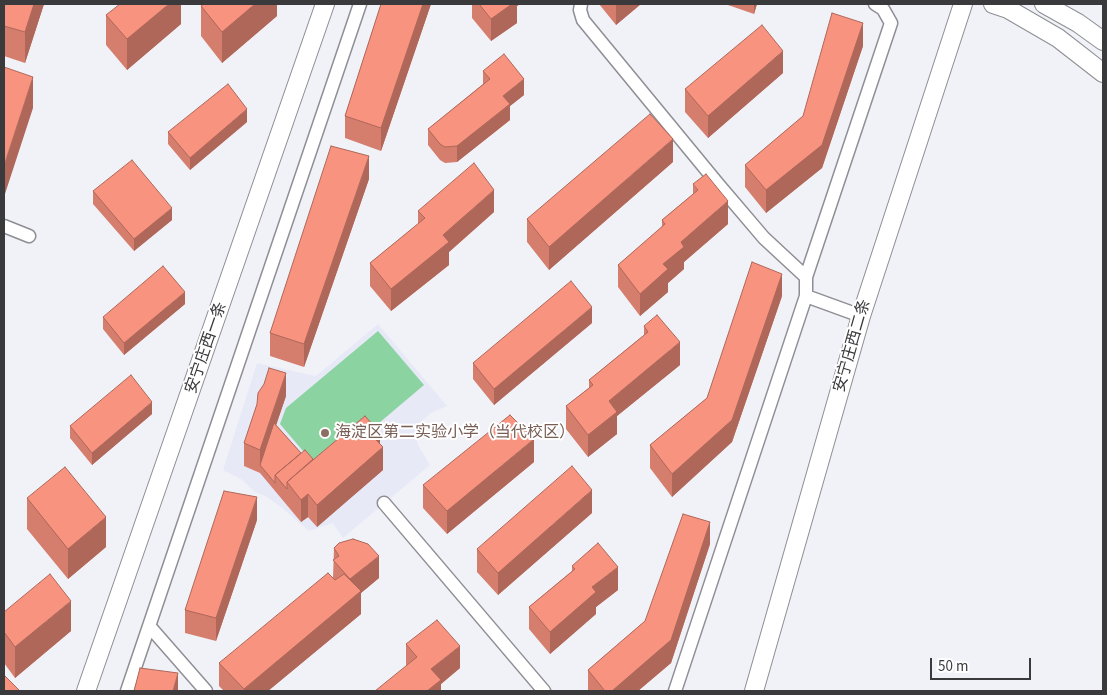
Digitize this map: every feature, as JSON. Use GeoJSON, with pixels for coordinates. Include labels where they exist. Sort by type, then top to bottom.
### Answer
{"type":"FeatureCollection","features":[{"type":"Feature","properties":{"kind":"street","name":"安宁庄西一条"},"geometry":{"type":"LineString","coordinates":[[86,691],[325,4]]}},
{"type":"Feature","properties":{"kind":"street"},"geometry":{"type":"LineString","coordinates":[[127,691],[360,4]]}},
{"type":"Feature","properties":{"kind":"street"},"geometry":{"type":"LineString","coordinates":[[582,4],[580,10],[583,20],[764,238],[806,277]]}},
{"type":"Feature","properties":{"kind":"street"},"geometry":{"type":"LineString","coordinates":[[675,691],[806,296],[806,277],[891,22],[883,9],[875,4]]}},
{"type":"Feature","properties":{"kind":"street","name":"安宁庄西二条"},"geometry":{"type":"LineString","coordinates":[[754,691],[861,316],[963,4]]}},
{"type":"Feature","properties":{"kind":"street"},"geometry":{"type":"LineString","coordinates":[[993,4],[1008,9],[1058,38],[1103,73]]}},
{"type":"Feature","properties":{"kind":"street"},"geometry":{"type":"LineString","coordinates":[[1044,4],[1078,23],[1103,41]]}},
{"type":"Feature","properties":{"kind":"street"},"geometry":{"type":"LineString","coordinates":[[4,226],[29,236]]}},
{"type":"Feature","properties":{"kind":"street"},"geometry":{"type":"LineString","coordinates":[[806,296],[861,316]]}},
{"type":"Feature","properties":{"kind":"street"},"geometry":{"type":"LineString","coordinates":[[384,503],[544,691]]}},
{"type":"Feature","properties":{"kind":"street"},"geometry":{"type":"LineString","coordinates":[[150,627],[206,691]]}},
{"type":"Feature","properties":{"kind":"shaded area","name":"海淀区第二实验小学（当代校区）"},"geometry":{"type":"Polygon","coordinates":[[[378,324],[447,406],[431,413],[417,425],[415,430],[418,445],[430,465],[343,538],[333,523],[309,531],[267,497],[255,492],[241,479],[223,470],[257,363],[316,376],[378,324]]]}},
{"type":"Feature","properties":{"kind":"green space"},"geometry":{"type":"Polygon","coordinates":[[[378,331],[424,385],[321,472],[280,424],[286,408],[378,331]]]}},
{"type":"Feature","properties":{"kind":"building"},"geometry":{"type":"Polygon","coordinates":[[[4,4],[34,4],[25,32],[4,26],[4,4]]]}},
{"type":"Feature","properties":{"kind":"building"},"geometry":{"type":"Polygon","coordinates":[[[120,4],[169,4],[127,39],[106,15],[120,4]]]}},
{"type":"Feature","properties":{"kind":"building"},"geometry":{"type":"Polygon","coordinates":[[[204,4],[255,4],[222,32],[201,6],[204,4]]]}},
{"type":"Feature","properties":{"kind":"building"},"geometry":{"type":"Polygon","coordinates":[[[381,4],[423,4],[381,128],[345,116],[381,4]]]}},
{"type":"Feature","properties":{"kind":"building"},"geometry":{"type":"Polygon","coordinates":[[[479,4],[512,4],[491,19],[479,4]]]}},
{"type":"Feature","properties":{"kind":"building"},"geometry":{"type":"Polygon","coordinates":[[[832,13],[863,23],[822,145],[766,190],[745,165],[803,116],[832,13]]]}},
{"type":"Feature","properties":{"kind":"building"},"geometry":{"type":"Polygon","coordinates":[[[762,25],[783,51],[708,116],[685,89],[762,25]]]}},
{"type":"Feature","properties":{"kind":"building"},"geometry":{"type":"Polygon","coordinates":[[[504,54],[524,79],[503,96],[510,104],[457,146],[445,147],[440,144],[428,129],[490,79],[483,71],[504,54]]]}},
{"type":"Feature","properties":{"kind":"building"},"geometry":{"type":"Polygon","coordinates":[[[4,67],[33,77],[4,166],[4,67]]]}},
{"type":"Feature","properties":{"kind":"building"},"geometry":{"type":"Polygon","coordinates":[[[228,84],[247,109],[190,158],[168,132],[228,84]]]}},
{"type":"Feature","properties":{"kind":"building"},"geometry":{"type":"Polygon","coordinates":[[[650,114],[673,139],[549,247],[527,219],[650,114]]]}},
{"type":"Feature","properties":{"kind":"building"},"geometry":{"type":"Polygon","coordinates":[[[331,146],[369,156],[304,344],[270,333],[331,146]]]}},
{"type":"Feature","properties":{"kind":"building"},"geometry":{"type":"Polygon","coordinates":[[[132,160],[172,208],[134,239],[93,191],[132,160]]]}},
{"type":"Feature","properties":{"kind":"building"},"geometry":{"type":"Polygon","coordinates":[[[474,163],[494,190],[443,235],[449,242],[391,289],[370,263],[425,218],[418,211],[474,163]]]}},
{"type":"Feature","properties":{"kind":"building"},"geometry":{"type":"Polygon","coordinates":[[[706,174],[728,201],[681,242],[684,247],[663,264],[668,269],[640,294],[618,265],[665,224],[662,220],[698,190],[693,184],[706,174]]]}},
{"type":"Feature","properties":{"kind":"building"},"geometry":{"type":"Polygon","coordinates":[[[752,262],[782,274],[732,420],[672,474],[650,445],[707,398],[752,262]]]}},
{"type":"Feature","properties":{"kind":"building"},"geometry":{"type":"Polygon","coordinates":[[[163,266],[185,292],[124,343],[103,317],[163,266]]]}},
{"type":"Feature","properties":{"kind":"building"},"geometry":{"type":"Polygon","coordinates":[[[571,281],[592,307],[494,389],[473,363],[571,281]]]}},
{"type":"Feature","properties":{"kind":"building"},"geometry":{"type":"Polygon","coordinates":[[[657,315],[680,342],[609,401],[617,412],[588,435],[566,406],[593,385],[589,380],[648,332],[644,326],[657,315]]]}},
{"type":"Feature","properties":{"kind":"building"},"geometry":{"type":"Polygon","coordinates":[[[269,368],[286,373],[260,450],[244,443],[257,404],[258,393],[264,384],[269,368]]]}},
{"type":"Feature","properties":{"kind":"building"},"geometry":{"type":"Polygon","coordinates":[[[131,375],[152,402],[92,453],[70,426],[131,375]]]}},
{"type":"Feature","properties":{"kind":"building"},"geometry":{"type":"Polygon","coordinates":[[[510,415],[534,439],[447,511],[423,485],[510,415]]]}},
{"type":"Feature","properties":{"kind":"building"},"geometry":{"type":"Polygon","coordinates":[[[365,416],[380,433],[374,438],[383,447],[317,505],[308,494],[301,500],[287,482],[365,416]]]}},
{"type":"Feature","properties":{"kind":"building"},"geometry":{"type":"Polygon","coordinates":[[[274,423],[301,453],[275,475],[275,483],[260,465],[274,423]]]}},
{"type":"Feature","properties":{"kind":"building"},"geometry":{"type":"Polygon","coordinates":[[[305,450],[313,459],[287,482],[287,489],[275,475],[305,450]]]}},
{"type":"Feature","properties":{"kind":"building"},"geometry":{"type":"Polygon","coordinates":[[[572,466],[592,490],[498,573],[477,549],[572,466]]]}},
{"type":"Feature","properties":{"kind":"building"},"geometry":{"type":"Polygon","coordinates":[[[65,467],[106,517],[68,549],[27,498],[65,467]]]}},
{"type":"Feature","properties":{"kind":"building"},"geometry":{"type":"Polygon","coordinates":[[[224,491],[257,497],[216,618],[185,610],[224,491]]]}},
{"type":"Feature","properties":{"kind":"building"},"geometry":{"type":"Polygon","coordinates":[[[683,514],[710,522],[671,640],[612,691],[605,691],[588,670],[645,621],[683,514]]]}},
{"type":"Feature","properties":{"kind":"building"},"geometry":{"type":"Polygon","coordinates":[[[353,539],[368,544],[379,556],[350,579],[333,560],[339,556],[334,548],[339,543],[353,539]]]}},
{"type":"Feature","properties":{"kind":"building"},"geometry":{"type":"Polygon","coordinates":[[[598,543],[618,567],[592,587],[596,592],[550,632],[529,607],[575,569],[572,566],[598,543]]]}},
{"type":"Feature","properties":{"kind":"building"},"geometry":{"type":"Polygon","coordinates":[[[328,573],[335,580],[344,574],[361,591],[244,689],[219,663],[328,573]]]}},
{"type":"Feature","properties":{"kind":"building"},"geometry":{"type":"Polygon","coordinates":[[[50,574],[71,601],[15,647],[4,632],[4,612],[50,574]]]}},
{"type":"Feature","properties":{"kind":"building"},"geometry":{"type":"Polygon","coordinates":[[[437,620],[460,646],[431,669],[441,680],[427,691],[375,691],[417,657],[406,644],[437,620]]]}},
{"type":"Feature","properties":{"kind":"building"},"geometry":{"type":"Polygon","coordinates":[[[140,668],[178,673],[173,691],[134,691],[140,668]]]}},
{"type":"Feature","properties":{"kind":"building"},"geometry":{"type":"Polygon","coordinates":[[[4,675],[20,691],[4,691],[4,675]]]}},
{"type":"Feature","properties":{"kind":"place","name":"海淀区第二实验小学（当代校区）"},"geometry":{"type":"Point","coordinates":[325,433]}}]}
